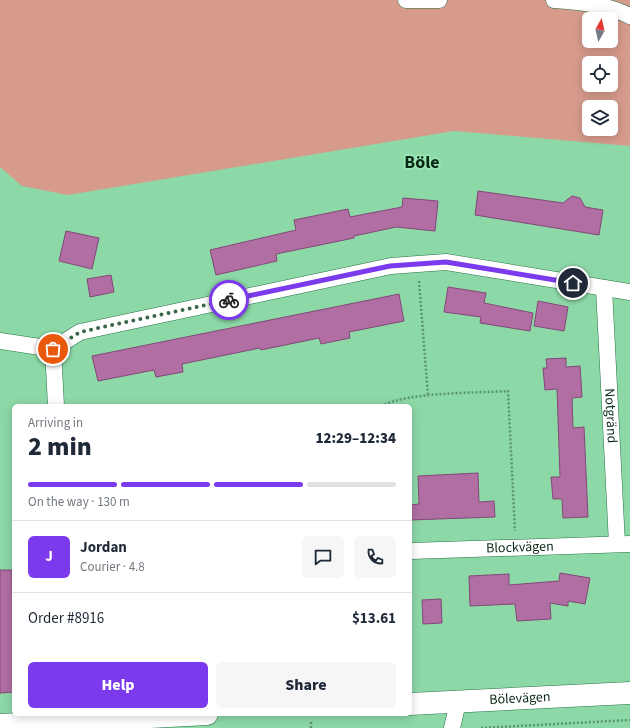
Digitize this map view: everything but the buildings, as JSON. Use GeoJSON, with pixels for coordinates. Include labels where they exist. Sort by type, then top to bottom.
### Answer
{"type":"FeatureCollection","features":[{"type":"Feature","properties":{"kind":"street"},"geometry":{"type":"LineString","coordinates":[[406,0],[439,0]]}},
{"type":"Feature","properties":{"kind":"street"},"geometry":{"type":"LineString","coordinates":[[554,0],[585,2],[622,12],[630,16]]}},
{"type":"Feature","properties":{"kind":"street"},"geometry":{"type":"LineString","coordinates":[[0,341],[53,349],[80,332],[390,266],[446,262],[630,292]]}},
{"type":"Feature","properties":{"kind":"street","name":"Notgränd"},"geometry":{"type":"LineString","coordinates":[[604,288],[624,544]]}},
{"type":"Feature","properties":{"kind":"street"},"geometry":{"type":"LineString","coordinates":[[53,349],[56,404]]}},
{"type":"Feature","properties":{"kind":"street","name":"Blockvägen"},"geometry":{"type":"LineString","coordinates":[[412,551],[516,546],[624,544]]}},
{"type":"Feature","properties":{"kind":"street","name":"Bölevägen"},"geometry":{"type":"LineString","coordinates":[[412,704],[630,693]]}},
{"type":"Feature","properties":{"kind":"street"},"geometry":{"type":"LineString","coordinates":[[452,728],[458,702]]}},
{"type":"Feature","properties":{"kind":"street"},"geometry":{"type":"LineString","coordinates":[[0,725],[72,718],[140,716]]}},
{"type":"Feature","properties":{"kind":"path"},"geometry":{"type":"LineString","coordinates":[[418,264],[428,396]]}},
{"type":"Feature","properties":{"kind":"path"},"geometry":{"type":"LineString","coordinates":[[385,404],[392,400],[428,396],[508,391],[516,546]]}},
{"type":"Feature","properties":{"kind":"path"},"geometry":{"type":"LineString","coordinates":[[481,728],[630,720]]}},
{"type":"Feature","properties":{"kind":"path"},"geometry":{"type":"LineString","coordinates":[[311,721],[311,728]]}},
{"type":"Feature","properties":{"kind":"shaded area"},"geometry":{"type":"Polygon","coordinates":[[[0,0],[630,0],[630,146],[454,131],[68,195],[22,186],[0,167],[0,0]]]}},
{"type":"Feature","properties":{"kind":"way so far"},"geometry":{"type":"LineString","coordinates":[[53,349],[80,332],[229,300]]}},
{"type":"Feature","properties":{"kind":"district","name":"Böle"},"geometry":{"type":"Point","coordinates":[422,162]}},
{"type":"Feature","properties":{"kind":"route"},"geometry":{"type":"LineString","coordinates":[[229,300],[390,266],[446,262],[573,283]]}}]}
